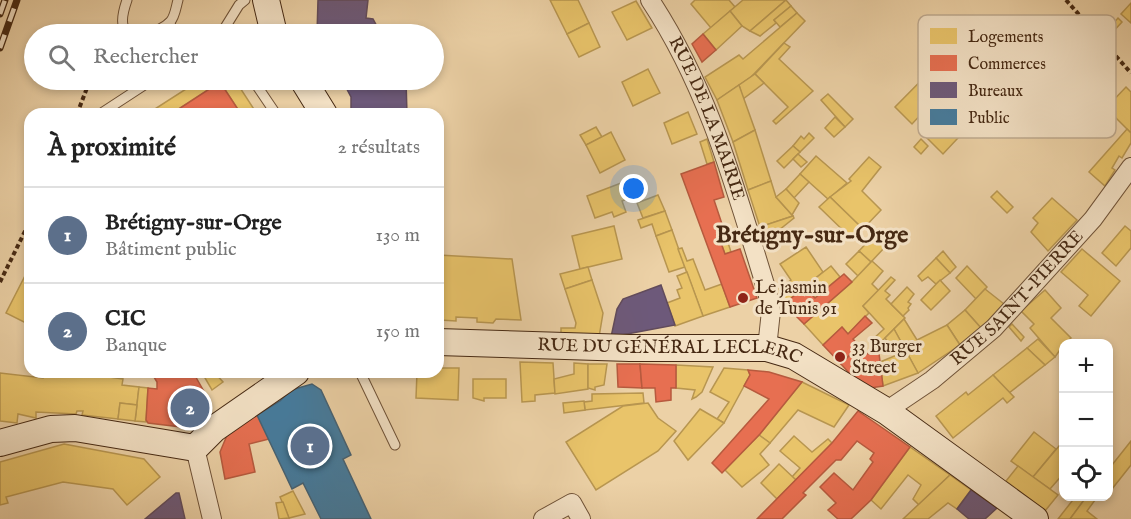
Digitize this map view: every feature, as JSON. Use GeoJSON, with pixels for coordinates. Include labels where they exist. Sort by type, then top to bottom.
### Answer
{"type":"FeatureCollection","features":[{"type":"Feature","properties":{"kind":"street"},"geometry":{"type":"LineString","coordinates":[[266,0],[272,24]]}},
{"type":"Feature","properties":{"kind":"street","name":"RUE DE LA MAIRIE"},"geometry":{"type":"LineString","coordinates":[[650,0],[682,53],[715,124],[767,291],[771,311],[767,348]]}},
{"type":"Feature","properties":{"kind":"street"},"geometry":{"type":"LineString","coordinates":[[309,90],[320,108]]}},
{"type":"Feature","properties":{"kind":"street","name":"RUE SAINT-PIERRE"},"geometry":{"type":"LineString","coordinates":[[886,411],[932,380],[994,328],[1093,219],[1131,167]]}},
{"type":"Feature","properties":{"kind":"street","name":"RUE DU GÉNÉRAL LECLERC"},"geometry":{"type":"LineString","coordinates":[[444,342],[630,348],[767,348],[809,364],[886,411],[1035,519]]}},
{"type":"Feature","properties":{"kind":"street"},"geometry":{"type":"LineString","coordinates":[[195,448],[214,429],[287,378]]}},
{"type":"Feature","properties":{"kind":"street"},"geometry":{"type":"LineString","coordinates":[[0,443],[51,429],[75,428],[195,448]]}},
{"type":"Feature","properties":{"kind":"street"},"geometry":{"type":"LineString","coordinates":[[195,448],[212,519]]}},
{"type":"Feature","properties":{"kind":"street"},"geometry":{"type":"LineString","coordinates":[[543,519],[572,503],[581,519]]}},
{"type":"Feature","properties":{"kind":"lane"},"geometry":{"type":"LineString","coordinates":[[123,24],[122,15],[127,0]]}},
{"type":"Feature","properties":{"kind":"lane"},"geometry":{"type":"LineString","coordinates":[[169,23],[178,0]]}},
{"type":"Feature","properties":{"kind":"lane"},"geometry":{"type":"LineString","coordinates":[[228,24],[239,5],[245,0]]}},
{"type":"Feature","properties":{"kind":"lane"},"geometry":{"type":"LineString","coordinates":[[109,108],[137,90]]}},
{"type":"Feature","properties":{"kind":"lane"},"geometry":{"type":"LineString","coordinates":[[260,90],[272,108]]}},
{"type":"Feature","properties":{"kind":"lane"},"geometry":{"type":"LineString","coordinates":[[363,378],[395,445]]}},
{"type":"Feature","properties":{"kind":"path"},"geometry":{"type":"LineString","coordinates":[[1066,0],[1079,15]]}},
{"type":"Feature","properties":{"kind":"path"},"geometry":{"type":"LineString","coordinates":[[1116,56],[1131,73]]}},
{"type":"Feature","properties":{"kind":"path"},"geometry":{"type":"LineString","coordinates":[[79,108],[86,90]]}},
{"type":"Feature","properties":{"kind":"path"},"geometry":{"type":"LineString","coordinates":[[0,282],[24,232]]}},
{"type":"Feature","properties":{"kind":"building: Logements"},"geometry":{"type":"Polygon","coordinates":[[[550,0],[578,0],[589,23],[567,34],[550,0]]]}},
{"type":"Feature","properties":{"kind":"building: Logements"},"geometry":{"type":"Polygon","coordinates":[[[695,0],[729,0],[735,7],[711,28],[691,4],[695,0]]]}},
{"type":"Feature","properties":{"kind":"building: Logements"},"geometry":{"type":"Polygon","coordinates":[[[743,0],[786,0],[750,31],[742,26],[730,11],[743,0]]]}},
{"type":"Feature","properties":{"kind":"building: Logements"},"geometry":{"type":"Polygon","coordinates":[[[786,0],[791,6],[774,20],[776,23],[760,36],[750,31],[786,0]]]}},
{"type":"Feature","properties":{"kind":"building: Logements"},"geometry":{"type":"Polygon","coordinates":[[[636,1],[652,28],[627,40],[612,12],[636,1]]]}},
{"type":"Feature","properties":{"kind":"building: Logements"},"geometry":{"type":"Polygon","coordinates":[[[1131,3],[1131,23],[1121,14],[1131,3]]]}},
{"type":"Feature","properties":{"kind":"building: Logements"},"geometry":{"type":"Polygon","coordinates":[[[791,6],[797,13],[780,27],[774,20],[791,6]]]}},
{"type":"Feature","properties":{"kind":"building: Logements"},"geometry":{"type":"Polygon","coordinates":[[[730,11],[742,26],[716,50],[703,34],[730,11]]]}},
{"type":"Feature","properties":{"kind":"building: Logements"},"geometry":{"type":"Polygon","coordinates":[[[797,13],[805,21],[751,77],[717,100],[705,77],[739,55],[743,59],[797,13]]]}},
{"type":"Feature","properties":{"kind":"building: Logements"},"geometry":{"type":"Polygon","coordinates":[[[1118,18],[1122,22],[1116,28],[1118,18]]]}},
{"type":"Feature","properties":{"kind":"building: Logements"},"geometry":{"type":"Polygon","coordinates":[[[589,23],[600,47],[579,57],[567,34],[589,23]]]}},
{"type":"Feature","properties":{"kind":"building: Logements"},"geometry":{"type":"Polygon","coordinates":[[[784,43],[790,47],[779,59],[813,91],[776,124],[773,121],[788,107],[755,74],[784,43]]]}},
{"type":"Feature","properties":{"kind":"building: Logements"},"geometry":{"type":"Polygon","coordinates":[[[648,69],[660,93],[633,106],[622,82],[648,69]]]}},
{"type":"Feature","properties":{"kind":"building: Logements"},"geometry":{"type":"Polygon","coordinates":[[[755,74],[764,83],[743,99],[739,85],[755,74]]]}},
{"type":"Feature","properties":{"kind":"building: Logements"},"geometry":{"type":"Polygon","coordinates":[[[918,84],[918,118],[912,124],[895,107],[918,84]]]}},
{"type":"Feature","properties":{"kind":"building: Logements"},"geometry":{"type":"Polygon","coordinates":[[[739,85],[755,130],[733,142],[717,100],[739,85]]]}},
{"type":"Feature","properties":{"kind":"building: Logements"},"geometry":{"type":"Polygon","coordinates":[[[1126,87],[1131,92],[1131,133],[1116,118],[1116,98],[1126,87]]]}},
{"type":"Feature","properties":{"kind":"building: Logements"},"geometry":{"type":"Polygon","coordinates":[[[184,90],[208,90],[180,108],[156,108],[184,90]]]}},
{"type":"Feature","properties":{"kind":"building: Logements"},"geometry":{"type":"Polygon","coordinates":[[[225,90],[241,90],[253,108],[237,108],[225,90]]]}},
{"type":"Feature","properties":{"kind":"building: Logements"},"geometry":{"type":"Polygon","coordinates":[[[828,94],[853,119],[845,127],[821,100],[828,94]]]}},
{"type":"Feature","properties":{"kind":"building: Logements"},"geometry":{"type":"Polygon","coordinates":[[[688,112],[697,134],[672,144],[664,123],[688,112]]]}},
{"type":"Feature","properties":{"kind":"building: Logements"},"geometry":{"type":"Polygon","coordinates":[[[835,117],[845,127],[834,137],[825,128],[835,117]]]}},
{"type":"Feature","properties":{"kind":"building: Logements"},"geometry":{"type":"Polygon","coordinates":[[[596,127],[602,137],[586,145],[580,135],[596,127]]]}},
{"type":"Feature","properties":{"kind":"building: Logements"},"geometry":{"type":"Polygon","coordinates":[[[1127,129],[1131,133],[1131,143],[1122,158],[1119,156],[1112,168],[1115,170],[1105,186],[1089,172],[1127,129]]]}},
{"type":"Feature","properties":{"kind":"building: Logements"},"geometry":{"type":"Polygon","coordinates":[[[755,130],[771,181],[748,190],[733,142],[755,130]]]}},
{"type":"Feature","properties":{"kind":"building: Logements"},"geometry":{"type":"Polygon","coordinates":[[[611,132],[625,160],[600,173],[586,145],[611,132]]]}},
{"type":"Feature","properties":{"kind":"building: Logements"},"geometry":{"type":"Polygon","coordinates":[[[809,133],[814,138],[800,152],[793,146],[801,136],[804,139],[809,133]]]}},
{"type":"Feature","properties":{"kind":"building: Logements"},"geometry":{"type":"Polygon","coordinates":[[[927,138],[958,138],[943,154],[927,138]]]}},
{"type":"Feature","properties":{"kind":"building: Logements"},"geometry":{"type":"Polygon","coordinates":[[[707,139],[714,162],[707,164],[700,142],[707,139]]]}},
{"type":"Feature","properties":{"kind":"building: Logements"},"geometry":{"type":"Polygon","coordinates":[[[921,139],[928,146],[921,154],[914,147],[921,139]]]}},
{"type":"Feature","properties":{"kind":"building: Logements"},"geometry":{"type":"Polygon","coordinates":[[[793,146],[800,152],[784,168],[777,161],[793,146]]]}},
{"type":"Feature","properties":{"kind":"building: Logements"},"geometry":{"type":"Polygon","coordinates":[[[798,154],[807,162],[801,167],[793,159],[798,154]]]}},
{"type":"Feature","properties":{"kind":"building: Logements"},"geometry":{"type":"Polygon","coordinates":[[[816,156],[847,183],[828,199],[800,174],[816,156]]]}},
{"type":"Feature","properties":{"kind":"building: Logements"},"geometry":{"type":"Polygon","coordinates":[[[869,157],[881,167],[862,191],[881,210],[863,229],[830,197],[851,181],[849,179],[869,157]]]}},
{"type":"Feature","properties":{"kind":"building: Logements"},"geometry":{"type":"Polygon","coordinates":[[[800,174],[809,182],[794,198],[786,189],[800,174]]]}},
{"type":"Feature","properties":{"kind":"building: Logements"},"geometry":{"type":"Polygon","coordinates":[[[637,177],[643,193],[622,201],[626,212],[614,217],[612,212],[595,218],[587,196],[637,177]]]}},
{"type":"Feature","properties":{"kind":"building: Logements"},"geometry":{"type":"Polygon","coordinates":[[[771,181],[776,197],[793,216],[760,227],[748,190],[771,181]]]}},
{"type":"Feature","properties":{"kind":"building: Logements"},"geometry":{"type":"Polygon","coordinates":[[[786,189],[799,203],[792,215],[776,197],[786,189]]]}},
{"type":"Feature","properties":{"kind":"building: Logements"},"geometry":{"type":"Polygon","coordinates":[[[997,191],[1013,207],[1007,213],[991,197],[997,191]]]}},
{"type":"Feature","properties":{"kind":"building: Logements"},"geometry":{"type":"Polygon","coordinates":[[[658,195],[665,211],[643,218],[637,203],[658,195]]]}},
{"type":"Feature","properties":{"kind":"building: Logements"},"geometry":{"type":"Polygon","coordinates":[[[830,197],[863,229],[853,240],[819,207],[830,197]]]}},
{"type":"Feature","properties":{"kind":"building: Logements"},"geometry":{"type":"Polygon","coordinates":[[[1052,198],[1077,220],[1048,251],[1031,232],[1038,223],[1033,218],[1052,198]]]}},
{"type":"Feature","properties":{"kind":"building: Logements"},"geometry":{"type":"Polygon","coordinates":[[[665,211],[672,230],[656,236],[652,224],[641,228],[638,220],[665,211]]]}},
{"type":"Feature","properties":{"kind":"building: Logements"},"geometry":{"type":"Polygon","coordinates":[[[793,216],[794,218],[764,242],[760,227],[793,216]]]}},
{"type":"Feature","properties":{"kind":"building: Logements"},"geometry":{"type":"Polygon","coordinates":[[[614,226],[622,259],[580,269],[572,236],[614,226]]]}},
{"type":"Feature","properties":{"kind":"building: Logements"},"geometry":{"type":"Polygon","coordinates":[[[1125,226],[1131,231],[1131,248],[1116,266],[1102,253],[1125,226]]]}},
{"type":"Feature","properties":{"kind":"building: Logements"},"geometry":{"type":"Polygon","coordinates":[[[672,230],[685,267],[669,272],[656,236],[672,230]]]}},
{"type":"Feature","properties":{"kind":"building: Logements"},"geometry":{"type":"Polygon","coordinates":[[[724,230],[731,252],[725,254],[717,232],[724,230]]]}},
{"type":"Feature","properties":{"kind":"building: Logements"},"geometry":{"type":"Polygon","coordinates":[[[873,236],[885,247],[871,262],[859,251],[873,236]]]}},
{"type":"Feature","properties":{"kind":"building: Logements"},"geometry":{"type":"Polygon","coordinates":[[[806,247],[823,272],[784,304],[779,289],[791,280],[780,264],[806,247]]]}},
{"type":"Feature","properties":{"kind":"building: Logements"},"geometry":{"type":"Polygon","coordinates":[[[682,248],[687,261],[693,259],[705,290],[722,284],[730,307],[703,316],[678,249],[682,248]]]}},
{"type":"Feature","properties":{"kind":"building: Logements"},"geometry":{"type":"Polygon","coordinates":[[[1082,249],[1120,281],[1091,316],[1079,306],[1088,295],[1061,272],[1082,249]]]}},
{"type":"Feature","properties":{"kind":"building: Logements"},"geometry":{"type":"Polygon","coordinates":[[[859,251],[871,262],[858,276],[846,264],[859,251]]]}},
{"type":"Feature","properties":{"kind":"building: Logements"},"geometry":{"type":"Polygon","coordinates":[[[943,251],[956,267],[950,273],[936,258],[943,251]]]}},
{"type":"Feature","properties":{"kind":"building: Logements"},"geometry":{"type":"Polygon","coordinates":[[[444,255],[512,259],[521,320],[496,319],[493,323],[477,322],[477,318],[456,317],[456,321],[444,320],[444,255]]]}},
{"type":"Feature","properties":{"kind":"building: Logements"},"geometry":{"type":"Polygon","coordinates":[[[936,258],[950,273],[936,284],[928,277],[922,281],[918,276],[936,258]]]}},
{"type":"Feature","properties":{"kind":"building: Logements"},"geometry":{"type":"Polygon","coordinates":[[[872,261],[883,271],[872,284],[879,291],[863,306],[869,313],[848,334],[842,327],[823,345],[804,324],[851,283],[872,261]]]}},
{"type":"Feature","properties":{"kind":"building: Logements"},"geometry":{"type":"Polygon","coordinates":[[[831,266],[840,277],[815,298],[808,291],[814,285],[812,281],[831,266]]]}},
{"type":"Feature","properties":{"kind":"building: Logements"},"geometry":{"type":"Polygon","coordinates":[[[967,266],[987,287],[976,299],[956,278],[967,266]]]}},
{"type":"Feature","properties":{"kind":"building: Logements"},"geometry":{"type":"Polygon","coordinates":[[[588,267],[592,280],[565,289],[560,274],[588,267]]]}},
{"type":"Feature","properties":{"kind":"building: Logements"},"geometry":{"type":"Polygon","coordinates":[[[687,272],[703,316],[675,326],[667,303],[680,298],[677,290],[682,288],[677,276],[687,272]]]}},
{"type":"Feature","properties":{"kind":"building: Logements"},"geometry":{"type":"Polygon","coordinates":[[[891,277],[895,280],[885,291],[890,295],[886,299],[905,318],[878,345],[873,339],[884,329],[863,306],[891,277]]]}},
{"type":"Feature","properties":{"kind":"building: Logements"},"geometry":{"type":"Polygon","coordinates":[[[24,278],[24,322],[6,313],[24,278]]]}},
{"type":"Feature","properties":{"kind":"building: Logements"},"geometry":{"type":"Polygon","coordinates":[[[592,280],[603,313],[599,337],[561,335],[561,328],[575,328],[576,323],[565,289],[592,280]]]}},
{"type":"Feature","properties":{"kind":"building: Logements"},"geometry":{"type":"Polygon","coordinates":[[[940,280],[950,291],[931,310],[921,300],[940,280]]]}},
{"type":"Feature","properties":{"kind":"building: Logements"},"geometry":{"type":"Polygon","coordinates":[[[907,287],[914,294],[908,302],[911,304],[909,310],[903,316],[891,304],[907,287]]]}},
{"type":"Feature","properties":{"kind":"building: Logements"},"geometry":{"type":"Polygon","coordinates":[[[985,289],[1004,304],[981,328],[965,310],[985,289]]]}},
{"type":"Feature","properties":{"kind":"building: Logements"},"geometry":{"type":"Polygon","coordinates":[[[1045,290],[1061,308],[1051,318],[1071,338],[1059,339],[1059,351],[1055,357],[1030,328],[1034,324],[1021,311],[1045,290]]]}},
{"type":"Feature","properties":{"kind":"building: Logements"},"geometry":{"type":"Polygon","coordinates":[[[965,310],[981,328],[960,345],[947,325],[965,310]]]}},
{"type":"Feature","properties":{"kind":"building: Logements"},"geometry":{"type":"Polygon","coordinates":[[[904,319],[917,340],[947,325],[960,345],[918,373],[894,329],[904,319]]]}},
{"type":"Feature","properties":{"kind":"building: Logements"},"geometry":{"type":"Polygon","coordinates":[[[1012,324],[1024,337],[1021,341],[1009,327],[1012,324]]]}},
{"type":"Feature","properties":{"kind":"building: Logements"},"geometry":{"type":"Polygon","coordinates":[[[894,329],[918,373],[883,386],[880,362],[897,355],[885,338],[894,329]]]}},
{"type":"Feature","properties":{"kind":"building: Logements"},"geometry":{"type":"Polygon","coordinates":[[[1038,339],[1055,357],[1045,365],[1027,348],[1038,339]]]}},
{"type":"Feature","properties":{"kind":"building: Logements"},"geometry":{"type":"Polygon","coordinates":[[[1027,348],[1045,365],[1009,393],[993,375],[1027,348]]]}},
{"type":"Feature","properties":{"kind":"building: Logements"},"geometry":{"type":"Polygon","coordinates":[[[520,362],[553,363],[555,393],[535,395],[535,401],[522,402],[520,362]]]}},
{"type":"Feature","properties":{"kind":"building: Logements"},"geometry":{"type":"Polygon","coordinates":[[[574,363],[588,364],[588,389],[555,394],[554,379],[574,374],[574,363]]]}},
{"type":"Feature","properties":{"kind":"building: Logements"},"geometry":{"type":"Polygon","coordinates":[[[588,364],[607,364],[604,385],[595,387],[595,390],[588,388],[588,364]]]}},
{"type":"Feature","properties":{"kind":"building: Logements"},"geometry":{"type":"Polygon","coordinates":[[[676,365],[713,367],[702,392],[696,397],[692,399],[695,390],[676,388],[676,365]]]}},
{"type":"Feature","properties":{"kind":"building: Logements"},"geometry":{"type":"Polygon","coordinates":[[[444,368],[459,368],[458,400],[416,398],[417,378],[444,378],[444,368]]]}},
{"type":"Feature","properties":{"kind":"building: Logements"},"geometry":{"type":"Polygon","coordinates":[[[724,368],[748,370],[750,375],[724,423],[717,419],[729,402],[710,392],[724,368]]]}},
{"type":"Feature","properties":{"kind":"building: Logements"},"geometry":{"type":"Polygon","coordinates":[[[0,373],[24,376],[24,378],[123,379],[122,385],[139,387],[137,405],[120,403],[118,419],[82,415],[83,411],[77,411],[76,414],[36,412],[36,418],[18,414],[17,423],[0,421],[0,373]]]}},
{"type":"Feature","properties":{"kind":"building: Logements"},"geometry":{"type":"Polygon","coordinates":[[[993,375],[1014,397],[1007,403],[1003,398],[953,438],[936,416],[966,392],[968,395],[993,375]]]}},
{"type":"Feature","properties":{"kind":"building: Logements"},"geometry":{"type":"Polygon","coordinates":[[[205,378],[219,378],[223,382],[212,390],[205,378]]]}},
{"type":"Feature","properties":{"kind":"building: Logements"},"geometry":{"type":"Polygon","coordinates":[[[473,379],[506,379],[506,398],[484,398],[484,401],[473,398],[473,379]]]}},
{"type":"Feature","properties":{"kind":"building: Logements"},"geometry":{"type":"Polygon","coordinates":[[[802,382],[849,405],[834,427],[798,410],[770,443],[759,435],[802,382]]]}},
{"type":"Feature","properties":{"kind":"building: Logements"},"geometry":{"type":"Polygon","coordinates":[[[139,387],[148,388],[146,422],[135,421],[139,387]]]}},
{"type":"Feature","properties":{"kind":"building: Logements"},"geometry":{"type":"Polygon","coordinates":[[[643,393],[644,403],[585,410],[584,402],[592,401],[592,394],[643,393]]]}},
{"type":"Feature","properties":{"kind":"building: Logements"},"geometry":{"type":"Polygon","coordinates":[[[584,401],[585,410],[564,413],[563,403],[584,401]]]}},
{"type":"Feature","properties":{"kind":"building: Logements"},"geometry":{"type":"Polygon","coordinates":[[[120,403],[137,405],[135,421],[118,419],[120,403]]]}},
{"type":"Feature","properties":{"kind":"building: Logements"},"geometry":{"type":"Polygon","coordinates":[[[648,403],[658,418],[676,431],[658,451],[596,490],[566,442],[623,406],[648,403]]]}},
{"type":"Feature","properties":{"kind":"building: Logements"},"geometry":{"type":"Polygon","coordinates":[[[700,409],[724,423],[688,460],[674,441],[700,409]]]}},
{"type":"Feature","properties":{"kind":"building: Logements"},"geometry":{"type":"Polygon","coordinates":[[[1034,432],[1056,449],[1033,477],[1011,461],[1034,432]]]}},
{"type":"Feature","properties":{"kind":"building: Logements"},"geometry":{"type":"Polygon","coordinates":[[[759,435],[770,443],[760,454],[769,465],[742,487],[725,470],[759,435]]]}},
{"type":"Feature","properties":{"kind":"building: Logements"},"geometry":{"type":"Polygon","coordinates":[[[794,436],[812,452],[828,439],[832,443],[796,480],[792,477],[800,468],[780,451],[794,436]]]}},
{"type":"Feature","properties":{"kind":"building: Logements"},"geometry":{"type":"Polygon","coordinates":[[[1131,441],[1131,465],[1113,488],[1113,464],[1131,441]]]}},
{"type":"Feature","properties":{"kind":"building: Logements"},"geometry":{"type":"Polygon","coordinates":[[[64,444],[144,459],[160,477],[127,505],[113,489],[63,482],[6,497],[8,503],[0,505],[0,462],[64,444]]]}},
{"type":"Feature","properties":{"kind":"building: Logements"},"geometry":{"type":"Polygon","coordinates":[[[1059,446],[1059,479],[1050,489],[1033,477],[1059,446]]]}},
{"type":"Feature","properties":{"kind":"building: Logements"},"geometry":{"type":"Polygon","coordinates":[[[910,447],[950,475],[919,505],[913,499],[921,485],[908,475],[881,509],[871,500],[910,447]]]}},
{"type":"Feature","properties":{"kind":"building: Logements"},"geometry":{"type":"Polygon","coordinates":[[[779,464],[796,480],[777,499],[761,483],[779,464]]]}},
{"type":"Feature","properties":{"kind":"building: Logements"},"geometry":{"type":"Polygon","coordinates":[[[1018,466],[1058,495],[1045,511],[1006,481],[1018,466]]]}},
{"type":"Feature","properties":{"kind":"building: Logements"},"geometry":{"type":"Polygon","coordinates":[[[950,475],[971,490],[957,509],[948,503],[928,519],[903,519],[950,475]]]}},
{"type":"Feature","properties":{"kind":"building: Logements"},"geometry":{"type":"Polygon","coordinates":[[[293,491],[305,514],[289,518],[280,497],[293,491]]]}},
{"type":"Feature","properties":{"kind":"building: Logements"},"geometry":{"type":"Polygon","coordinates":[[[1072,501],[1083,501],[1070,519],[1058,519],[1072,501]]]}},
{"type":"Feature","properties":{"kind":"building: Logements"},"geometry":{"type":"Polygon","coordinates":[[[1083,501],[1094,501],[1087,511],[1097,519],[1070,519],[1083,501]]]}},
{"type":"Feature","properties":{"kind":"building: Logements"},"geometry":{"type":"Polygon","coordinates":[[[283,502],[289,518],[279,519],[276,503],[283,502]]]}},
{"type":"Feature","properties":{"kind":"building: Commerces"},"geometry":{"type":"Polygon","coordinates":[[[703,34],[716,50],[702,62],[692,44],[703,34]]]}},
{"type":"Feature","properties":{"kind":"building: Commerces"},"geometry":{"type":"Polygon","coordinates":[[[208,90],[225,90],[237,108],[180,108],[208,90]]]}},
{"type":"Feature","properties":{"kind":"building: Commerces"},"geometry":{"type":"Polygon","coordinates":[[[714,162],[724,197],[714,200],[724,230],[717,232],[725,254],[740,249],[757,298],[730,307],[681,174],[714,162]]]}},
{"type":"Feature","properties":{"kind":"building: Commerces"},"geometry":{"type":"Polygon","coordinates":[[[844,274],[852,282],[804,324],[784,304],[812,281],[814,285],[808,291],[815,298],[844,274]]]}},
{"type":"Feature","properties":{"kind":"building: Commerces"},"geometry":{"type":"Polygon","coordinates":[[[865,316],[872,323],[853,339],[859,346],[841,364],[823,345],[842,327],[848,334],[865,316]]]}},
{"type":"Feature","properties":{"kind":"building: Commerces"},"geometry":{"type":"Polygon","coordinates":[[[878,345],[883,386],[870,388],[850,374],[841,364],[859,346],[868,354],[878,345]]]}},
{"type":"Feature","properties":{"kind":"building: Commerces"},"geometry":{"type":"Polygon","coordinates":[[[617,364],[640,364],[642,388],[618,387],[617,364]]]}},
{"type":"Feature","properties":{"kind":"building: Commerces"},"geometry":{"type":"Polygon","coordinates":[[[640,364],[676,365],[676,388],[671,388],[671,400],[656,402],[655,388],[642,388],[640,364]]]}},
{"type":"Feature","properties":{"kind":"building: Commerces"},"geometry":{"type":"Polygon","coordinates":[[[748,370],[769,372],[802,382],[760,434],[722,473],[712,463],[769,399],[744,386],[750,375],[748,370]]]}},
{"type":"Feature","properties":{"kind":"building: Commerces"},"geometry":{"type":"Polygon","coordinates":[[[155,378],[196,378],[207,397],[200,419],[181,427],[148,423],[146,420],[148,388],[157,389],[155,378]]]}},
{"type":"Feature","properties":{"kind":"building: Commerces"},"geometry":{"type":"Polygon","coordinates":[[[858,411],[910,447],[871,500],[851,519],[838,519],[828,510],[836,503],[820,487],[834,473],[853,490],[873,462],[870,459],[874,453],[857,441],[841,460],[836,460],[803,493],[806,495],[782,519],[757,519],[832,443],[858,411]]]}},
{"type":"Feature","properties":{"kind":"building: Commerces"},"geometry":{"type":"Polygon","coordinates":[[[257,413],[269,439],[249,444],[255,472],[225,479],[220,452],[228,433],[257,413]]]}},
{"type":"Feature","properties":{"kind":"building: Bureaux"},"geometry":{"type":"Polygon","coordinates":[[[318,0],[368,0],[366,18],[373,19],[376,24],[317,24],[318,0]]]}},
{"type":"Feature","properties":{"kind":"building: Bureaux"},"geometry":{"type":"Polygon","coordinates":[[[347,90],[406,90],[407,108],[351,108],[351,97],[347,90]]]}},
{"type":"Feature","properties":{"kind":"building: Bureaux"},"geometry":{"type":"Polygon","coordinates":[[[661,285],[675,325],[611,337],[617,309],[623,299],[661,285]]]}},
{"type":"Feature","properties":{"kind":"building: Bureaux"},"geometry":{"type":"Polygon","coordinates":[[[971,490],[997,508],[985,519],[969,519],[957,509],[971,490]]]}},
{"type":"Feature","properties":{"kind":"building: Bureaux"},"geometry":{"type":"Polygon","coordinates":[[[176,493],[179,493],[185,519],[145,519],[176,493]]]}},
{"type":"Feature","properties":{"kind":"building: Public"},"geometry":{"type":"Polygon","coordinates":[[[312,384],[321,390],[351,455],[343,459],[371,519],[321,519],[303,483],[292,489],[257,415],[280,401],[291,390],[312,384]]]}},
{"type":"Feature","properties":{"kind":"railway"},"geometry":{"type":"LineString","coordinates":[[0,14],[5,0]]}},
{"type":"Feature","properties":{"kind":"railway"},"geometry":{"type":"LineString","coordinates":[[0,48],[17,0]]}},
{"type":"Feature","properties":{"kind":"place","name":"Le jasmin de Tunis 91"},"geometry":{"type":"Point","coordinates":[743,298]}},
{"type":"Feature","properties":{"kind":"place","name":"33 Burger Street"},"geometry":{"type":"Point","coordinates":[840,357]}},
{"type":"Feature","properties":{"kind":"place","name":"CIC"},"geometry":{"type":"Point","coordinates":[190,408]}},
{"type":"Feature","properties":{"kind":"place","name":"Brétigny-sur-Orge"},"geometry":{"type":"Point","coordinates":[310,446]}},
{"type":"Feature","properties":{"kind":"district","name":"Brétigny-sur-Orge"},"geometry":{"type":"Point","coordinates":[812,235]}}]}
